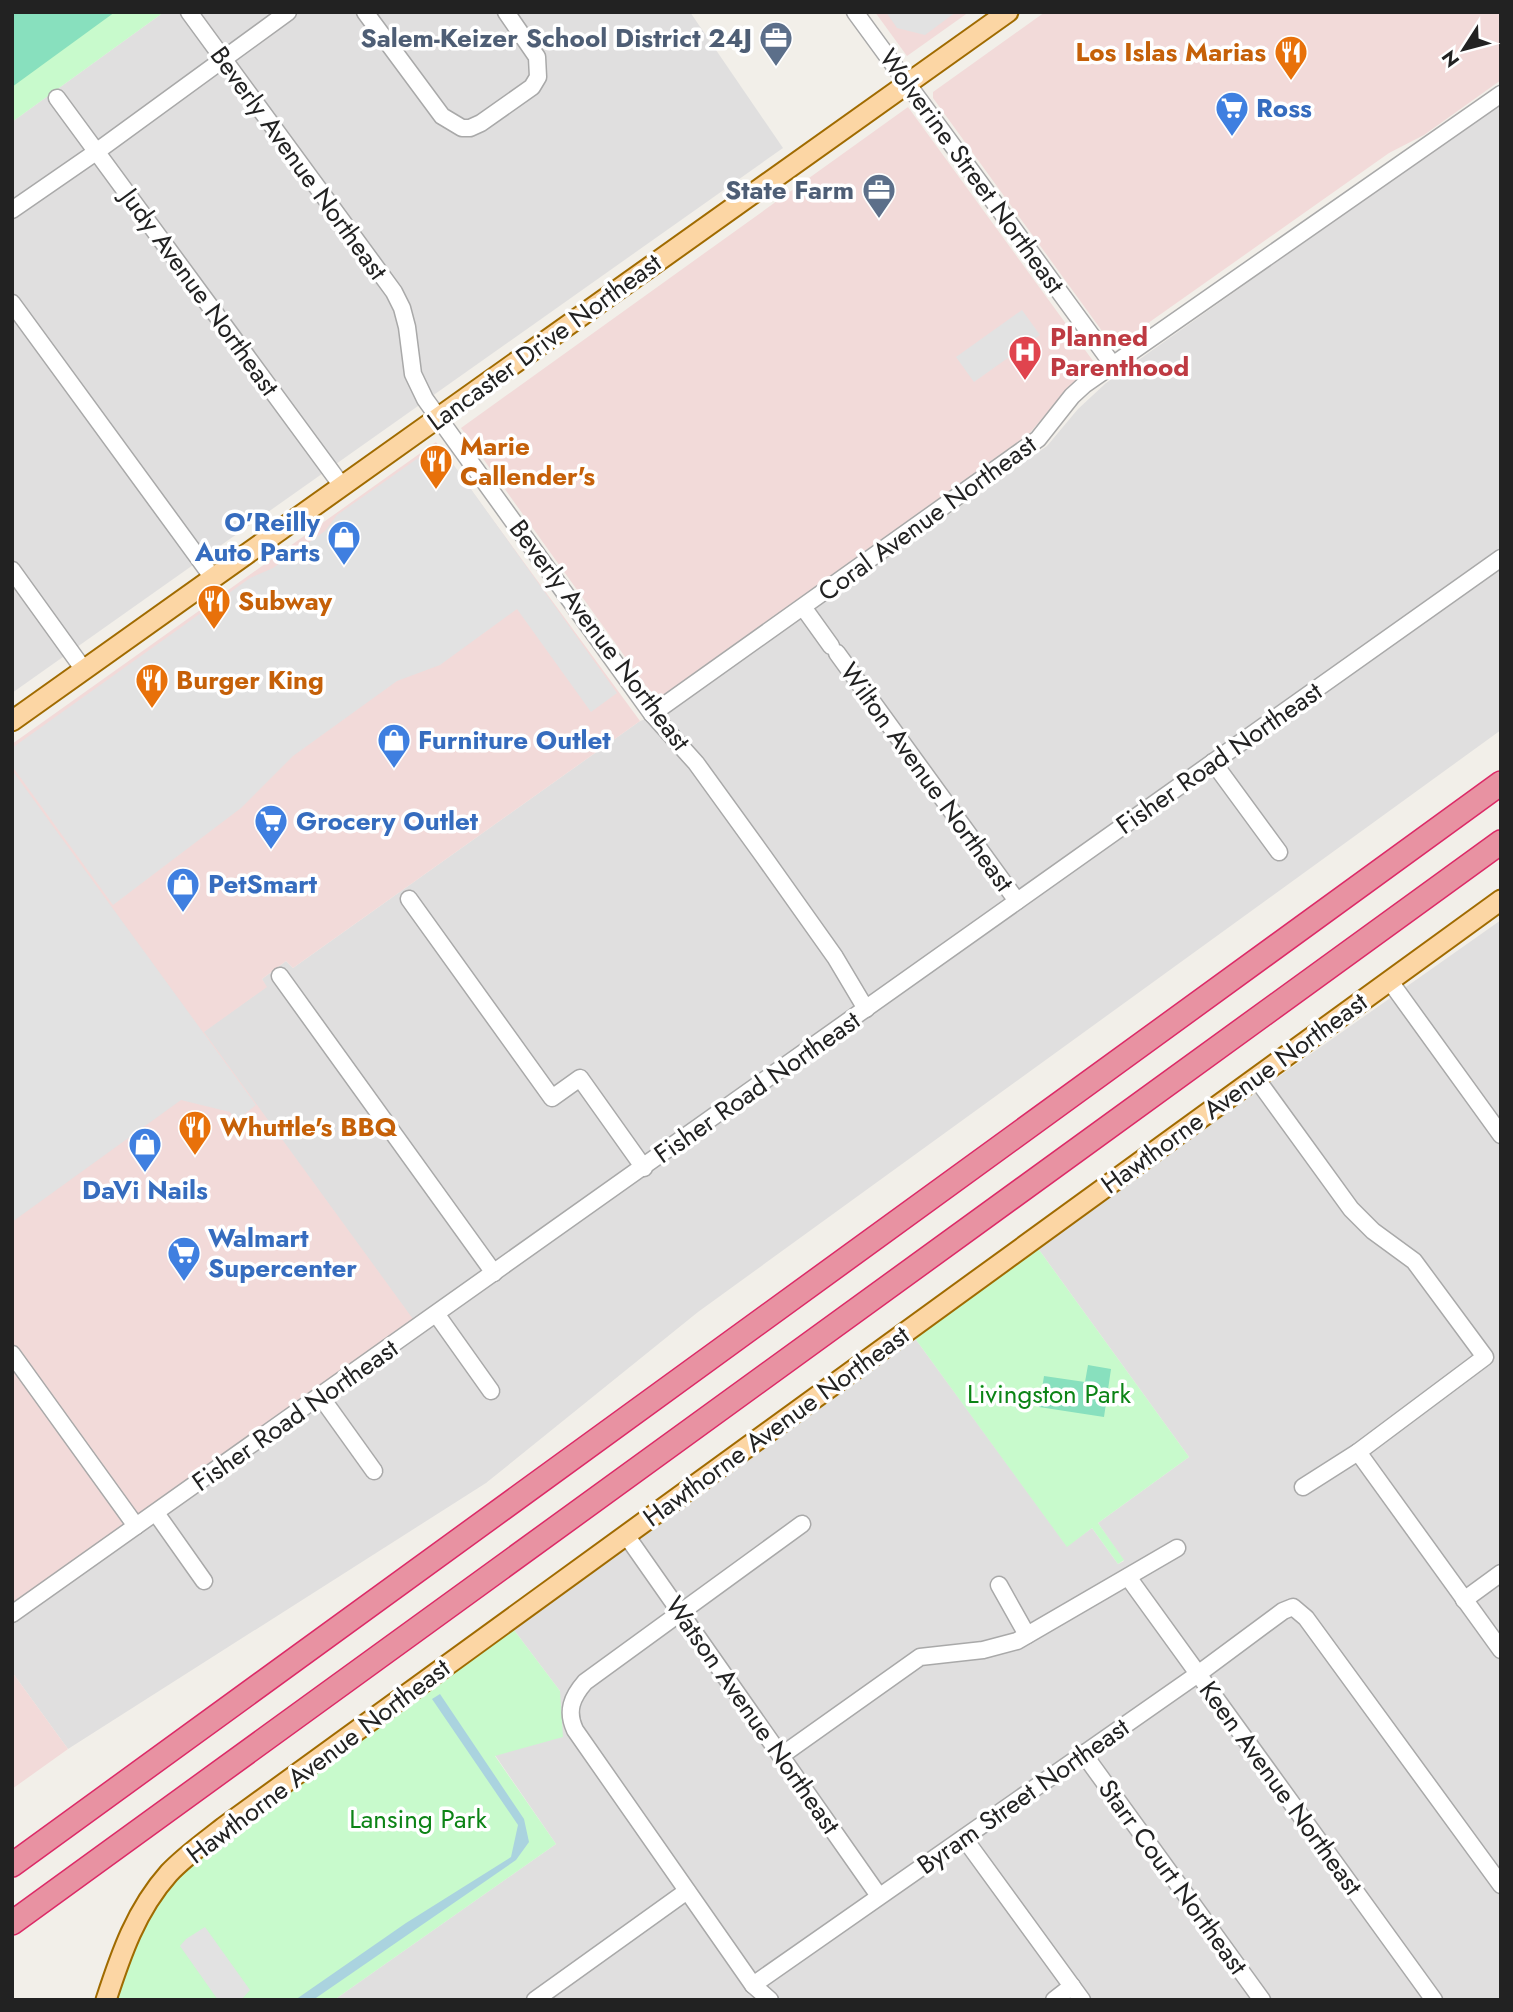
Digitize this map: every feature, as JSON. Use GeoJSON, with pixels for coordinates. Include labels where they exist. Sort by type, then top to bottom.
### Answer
{"type":"FeatureCollection","features":[{"type":"Feature","properties":{"kind":"highway"},"geometry":{"type":"LineString","coordinates":[[12,1865],[1501,783]]}},
{"type":"Feature","properties":{"kind":"highway"},"geometry":{"type":"LineString","coordinates":[[12,1923],[1501,842]]}},
{"type":"Feature","properties":{"kind":"main road","name":"Lancaster Drive Northeast"},"geometry":{"type":"LineString","coordinates":[[12,721],[1007,12]]}},
{"type":"Feature","properties":{"kind":"main road","name":"Hawthorne Avenue Northeast"},"geometry":{"type":"LineString","coordinates":[[106,2000],[122,1952],[138,1916],[159,1886],[184,1859],[1501,900]]}},
{"type":"Feature","properties":{"kind":"street","name":"Beverly Avenue Northeast"},"geometry":{"type":"LineString","coordinates":[[189,12],[394,292],[407,327],[413,374],[425,399],[652,714],[696,763],[780,879],[835,957],[866,1009]]}},
{"type":"Feature","properties":{"kind":"street"},"geometry":{"type":"LineString","coordinates":[[12,210],[288,12]]}},
{"type":"Feature","properties":{"kind":"street"},"geometry":{"type":"LineString","coordinates":[[365,12],[443,116],[462,128],[470,128],[481,124],[532,87],[538,77],[537,57],[506,12]]}},
{"type":"Feature","properties":{"kind":"street","name":"Wolverine Street Northeast"},"geometry":{"type":"LineString","coordinates":[[855,12],[1113,365]]}},
{"type":"Feature","properties":{"kind":"street","name":"Coral Avenue Northeast"},"geometry":{"type":"LineString","coordinates":[[652,714],[1038,439],[1078,390],[1501,94]]}},
{"type":"Feature","properties":{"kind":"street","name":"Judy Avenue Northeast"},"geometry":{"type":"LineString","coordinates":[[57,98],[342,486]]}},
{"type":"Feature","properties":{"kind":"street"},"geometry":{"type":"LineString","coordinates":[[12,303],[213,578]]}},
{"type":"Feature","properties":{"kind":"street","name":"Fisher Road Northeast"},"geometry":{"type":"LineString","coordinates":[[12,1614],[1501,558]]}},
{"type":"Feature","properties":{"kind":"street"},"geometry":{"type":"LineString","coordinates":[[12,570],[84,670]]}},
{"type":"Feature","properties":{"kind":"street","name":"Wilton Avenue Northeast"},"geometry":{"type":"LineString","coordinates":[[803,607],[1017,901]]}},
{"type":"Feature","properties":{"kind":"street"},"geometry":{"type":"LineString","coordinates":[[1213,762],[1279,852]]}},
{"type":"Feature","properties":{"kind":"street"},"geometry":{"type":"LineString","coordinates":[[410,899],[552,1098],[580,1078],[644,1168]]}},
{"type":"Feature","properties":{"kind":"street"},"geometry":{"type":"LineString","coordinates":[[281,975],[494,1273]]}},
{"type":"Feature","properties":{"kind":"street"},"geometry":{"type":"LineString","coordinates":[[1389,980],[1501,1135]]}},
{"type":"Feature","properties":{"kind":"street"},"geometry":{"type":"LineString","coordinates":[[1256,1077],[1351,1209],[1373,1231],[1413,1261],[1485,1357],[1358,1452],[1303,1487]]}},
{"type":"Feature","properties":{"kind":"street"},"geometry":{"type":"LineString","coordinates":[[1486,1115],[1501,1105]]}},
{"type":"Feature","properties":{"kind":"street"},"geometry":{"type":"LineString","coordinates":[[437,1315],[491,1391]]}},
{"type":"Feature","properties":{"kind":"street"},"geometry":{"type":"LineString","coordinates":[[12,1354],[135,1526]]}},
{"type":"Feature","properties":{"kind":"street"},"geometry":{"type":"LineString","coordinates":[[321,1397],[374,1471]]}},
{"type":"Feature","properties":{"kind":"street"},"geometry":{"type":"LineString","coordinates":[[1358,1452],[1501,1650]]}},
{"type":"Feature","properties":{"kind":"street"},"geometry":{"type":"LineString","coordinates":[[156,1513],[204,1581]]}},
{"type":"Feature","properties":{"kind":"street"},"geometry":{"type":"LineString","coordinates":[[770,2000],[753,1985],[575,1730],[570,1706],[585,1682],[802,1524]]}},
{"type":"Feature","properties":{"kind":"street","name":"Watson Avenue Northeast"},"geometry":{"type":"LineString","coordinates":[[626,1535],[879,1896]]}},
{"type":"Feature","properties":{"kind":"street"},"geometry":{"type":"LineString","coordinates":[[782,1755],[920,1657],[993,1648],[1017,1641],[1177,1548]]}},
{"type":"Feature","properties":{"kind":"street"},"geometry":{"type":"LineString","coordinates":[[1464,1600],[1501,1573]]}},
{"type":"Feature","properties":{"kind":"street","name":"Keen Avenue Northeast"},"geometry":{"type":"LineString","coordinates":[[1128,1577],[1434,2000]]}},
{"type":"Feature","properties":{"kind":"street"},"geometry":{"type":"LineString","coordinates":[[999,1585],[1027,1635]]}},
{"type":"Feature","properties":{"kind":"street","name":"Byram Street Northeast"},"geometry":{"type":"LineString","coordinates":[[753,1985],[1198,1674],[1283,1611],[1293,1607],[1306,1618],[1501,1885]]}},
{"type":"Feature","properties":{"kind":"street","name":"Starr Court Northeast"},"geometry":{"type":"LineString","coordinates":[[1083,1753],[1262,2000]]}},
{"type":"Feature","properties":{"kind":"street"},"geometry":{"type":"LineString","coordinates":[[964,1838],[1077,1993],[1054,2000]]}},
{"type":"Feature","properties":{"kind":"street"},"geometry":{"type":"LineString","coordinates":[[535,2000],[553,1995],[687,1891]]}},
{"type":"Feature","properties":{"kind":"shaded area"},"geometry":{"type":"Polygon","coordinates":[[[164,12],[690,12],[783,148],[12,693],[12,122],[164,12]]]}},
{"type":"Feature","properties":{"kind":"shaded area"},"geometry":{"type":"Polygon","coordinates":[[[875,12],[969,12],[907,56],[875,12]]]}},
{"type":"Feature","properties":{"kind":"shaded area"},"geometry":{"type":"Polygon","coordinates":[[[886,12],[956,12],[925,35],[897,28],[886,12]]]}},
{"type":"Feature","properties":{"kind":"shaded area"},"geometry":{"type":"Polygon","coordinates":[[[1045,12],[1501,12],[1501,80],[1424,135],[1389,153],[1117,345],[1110,342],[933,98],[933,92],[1045,12]]]}},
{"type":"Feature","properties":{"kind":"shaded area"},"geometry":{"type":"Polygon","coordinates":[[[1501,103],[1501,730],[698,1312],[486,1483],[68,1749],[12,1672],[12,1605],[203,1032],[266,987],[262,979],[286,961],[293,968],[640,721],[666,712],[1047,446],[1078,409],[1106,383],[1501,103]]]}},
{"type":"Feature","properties":{"kind":"shaded area"},"geometry":{"type":"Polygon","coordinates":[[[908,107],[1096,365],[1067,389],[1029,434],[656,700],[461,428],[908,107]]]}},
{"type":"Feature","properties":{"kind":"shaded area"},"geometry":{"type":"Polygon","coordinates":[[[1022,310],[1040,335],[974,382],[956,357],[1022,310]]]}},
{"type":"Feature","properties":{"kind":"shaded area"},"geometry":{"type":"Polygon","coordinates":[[[436,442],[640,721],[293,968],[286,961],[262,979],[267,987],[204,1032],[413,1319],[12,1605],[12,744],[436,442]]]}},
{"type":"Feature","properties":{"kind":"shaded area"},"geometry":{"type":"Polygon","coordinates":[[[431,449],[443,450],[617,693],[591,712],[517,609],[440,665],[397,681],[293,756],[241,808],[113,905],[12,766],[12,748],[250,578],[273,568],[325,531],[337,515],[431,449]]]}},
{"type":"Feature","properties":{"kind":"shaded area"},"geometry":{"type":"Polygon","coordinates":[[[12,770],[256,1105],[236,1121],[230,1112],[181,1100],[12,1222],[12,770]]]}},
{"type":"Feature","properties":{"kind":"shaded area"},"geometry":{"type":"Polygon","coordinates":[[[1501,920],[1501,2000],[334,2000],[556,1844],[495,1755],[560,1691],[514,1630],[914,1337],[1067,1546],[1092,1528],[1118,1564],[1124,1561],[1098,1523],[1189,1457],[1037,1247],[1501,920]]]}},
{"type":"Feature","properties":{"kind":"shaded area"},"geometry":{"type":"Polygon","coordinates":[[[12,1672],[68,1749],[12,1789],[12,1672]]]}},
{"type":"Feature","properties":{"kind":"shaded area"},"geometry":{"type":"Polygon","coordinates":[[[205,1927],[250,1990],[241,2000],[218,2000],[180,1946],[205,1927]]]}},
{"type":"Feature","properties":{"kind":"green space"},"geometry":{"type":"Polygon","coordinates":[[[12,12],[164,12],[12,122],[12,12]]]}},
{"type":"Feature","properties":{"kind":"green space"},"geometry":{"type":"Polygon","coordinates":[[[12,12],[115,12],[12,87],[12,12]]]}},
{"type":"Feature","properties":{"kind":"green space","name":"Livingston Park"},"geometry":{"type":"Polygon","coordinates":[[[1037,1247],[1189,1457],[1098,1523],[1124,1560],[1118,1564],[1092,1528],[1067,1547],[914,1337],[1037,1247]]]}},
{"type":"Feature","properties":{"kind":"green space"},"geometry":{"type":"Polygon","coordinates":[[[1088,1365],[1111,1369],[1104,1417],[1039,1407],[1044,1376],[1085,1382],[1088,1365]]]}},
{"type":"Feature","properties":{"kind":"green space","name":"Lansing Park"},"geometry":{"type":"Polygon","coordinates":[[[514,1630],[560,1691],[563,1737],[495,1756],[556,1844],[334,2000],[113,2000],[126,1958],[164,1890],[246,1820],[514,1630]]]}},
{"type":"Feature","properties":{"kind":"water"},"geometry":{"type":"Polygon","coordinates":[[[440,1694],[524,1819],[529,1842],[516,1860],[313,2000],[295,2000],[406,1923],[511,1857],[518,1825],[432,1699],[440,1694]]]}},
{"type":"Feature","properties":{"kind":"place","name":"Salem-Keizer School District 24J"},"geometry":{"type":"Point","coordinates":[776,68]}},
{"type":"Feature","properties":{"kind":"place","name":"Los Islas Marias"},"geometry":{"type":"Point","coordinates":[1291,82]}},
{"type":"Feature","properties":{"kind":"place","name":"Ross"},"geometry":{"type":"Point","coordinates":[1232,138]}},
{"type":"Feature","properties":{"kind":"place","name":"State Farm"},"geometry":{"type":"Point","coordinates":[879,220]}},
{"type":"Feature","properties":{"kind":"place","name":"Planned Parenthood"},"geometry":{"type":"Point","coordinates":[1025,382]}},
{"type":"Feature","properties":{"kind":"place","name":"Marie Callender's"},"geometry":{"type":"Point","coordinates":[436,491]}},
{"type":"Feature","properties":{"kind":"place","name":"O'Reilly Auto Parts"},"geometry":{"type":"Point","coordinates":[344,567]}},
{"type":"Feature","properties":{"kind":"place","name":"Subway"},"geometry":{"type":"Point","coordinates":[214,631]}},
{"type":"Feature","properties":{"kind":"place","name":"Burger King"},"geometry":{"type":"Point","coordinates":[152,710]}},
{"type":"Feature","properties":{"kind":"place","name":"Furniture Outlet"},"geometry":{"type":"Point","coordinates":[394,770]}},
{"type":"Feature","properties":{"kind":"place","name":"Grocery Outlet"},"geometry":{"type":"Point","coordinates":[271,851]}},
{"type":"Feature","properties":{"kind":"place","name":"PetSmart"},"geometry":{"type":"Point","coordinates":[183,914]}},
{"type":"Feature","properties":{"kind":"place","name":"Whuttle's BBQ"},"geometry":{"type":"Point","coordinates":[195,1157]}},
{"type":"Feature","properties":{"kind":"place","name":"DaVi Nails"},"geometry":{"type":"Point","coordinates":[145,1174]}},
{"type":"Feature","properties":{"kind":"place","name":"Walmart Supercenter"},"geometry":{"type":"Point","coordinates":[184,1283]}}]}
